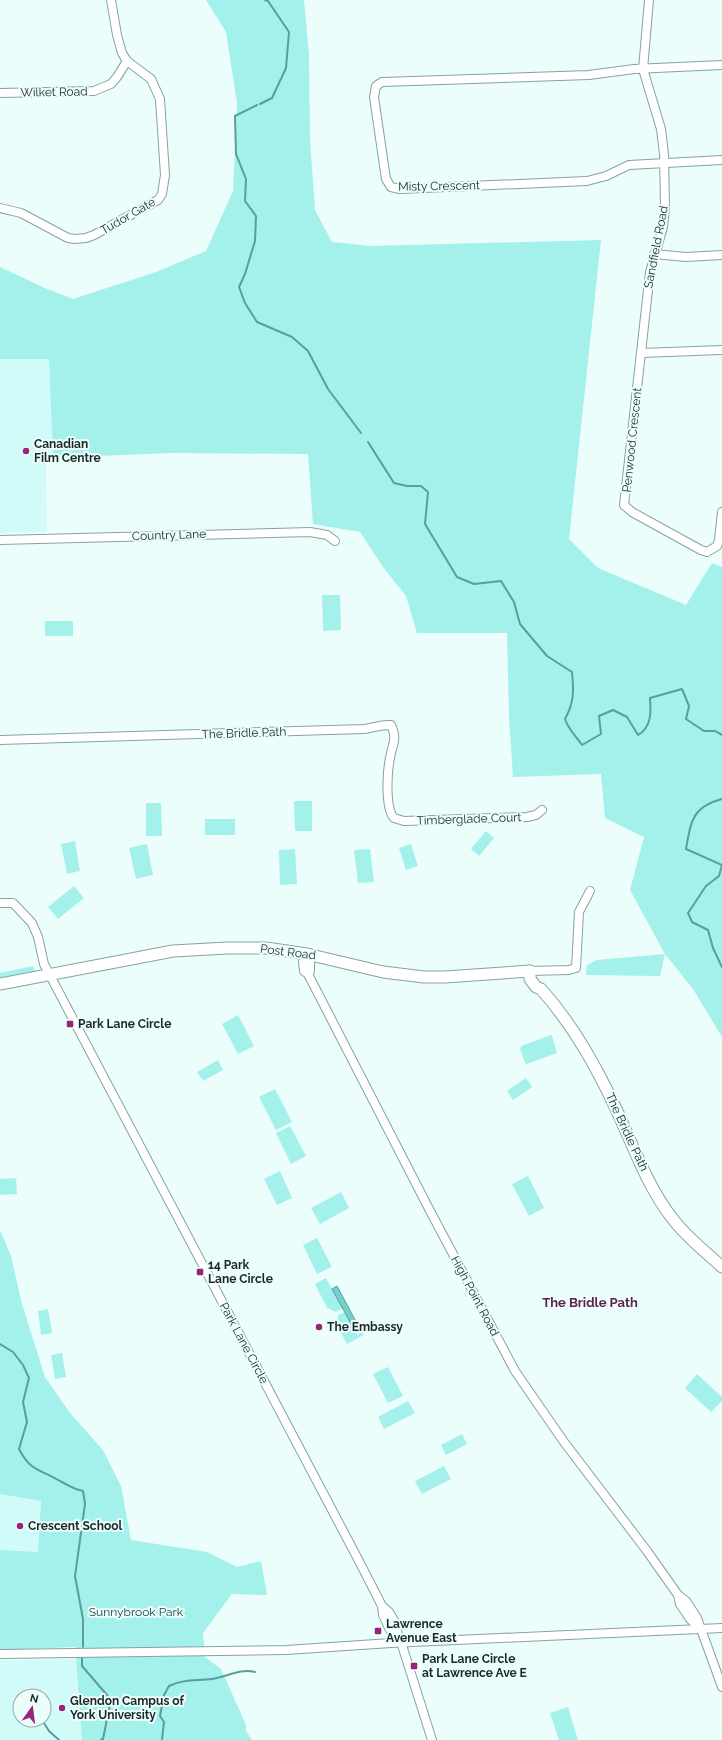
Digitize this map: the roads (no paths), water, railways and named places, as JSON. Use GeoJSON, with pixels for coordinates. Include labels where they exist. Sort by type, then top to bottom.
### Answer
{"type":"FeatureCollection","features":[{"type":"Feature","properties":{"kind":"street"},"geometry":{"type":"LineString","coordinates":[[111,0],[119,45],[127,60]]}},
{"type":"Feature","properties":{"kind":"street","name":"Sandfield Road"},"geometry":{"type":"LineString","coordinates":[[641,353],[650,272],[664,220],[664,163],[661,128],[643,69],[649,0]]}},
{"type":"Feature","properties":{"kind":"street","name":"Wilket Road"},"geometry":{"type":"LineString","coordinates":[[0,93],[94,91],[111,84],[127,60]]}},
{"type":"Feature","properties":{"kind":"street","name":"Tudor Gate"},"geometry":{"type":"LineString","coordinates":[[0,208],[27,216],[68,238],[81,239],[104,230],[158,200],[162,194],[165,175],[160,99],[151,79],[127,60]]}},
{"type":"Feature","properties":{"kind":"street","name":"Misty Crescent"},"geometry":{"type":"LineString","coordinates":[[722,66],[643,69],[589,75],[382,82],[376,86],[374,96],[386,179],[391,187],[400,189],[572,182],[596,179],[629,165],[722,160]]}},
{"type":"Feature","properties":{"kind":"street"},"geometry":{"type":"LineString","coordinates":[[654,254],[686,257],[722,255]]}},
{"type":"Feature","properties":{"kind":"street"},"geometry":{"type":"LineString","coordinates":[[641,353],[722,350]]}},
{"type":"Feature","properties":{"kind":"street","name":"Penwood Crescent"},"geometry":{"type":"LineString","coordinates":[[641,353],[624,505],[632,512],[707,552],[717,546],[722,512]]}},
{"type":"Feature","properties":{"kind":"street","name":"Country Lane"},"geometry":{"type":"LineString","coordinates":[[0,540],[310,532],[327,535],[335,541]]}},
{"type":"Feature","properties":{"kind":"street","name":"The Bridle Path"},"geometry":{"type":"LineString","coordinates":[[0,740],[364,729],[376,728],[382,724],[391,725],[395,733],[395,742],[390,757],[388,775],[390,811],[394,818]]}},
{"type":"Feature","properties":{"kind":"street","name":"Timberglade Court"},"geometry":{"type":"LineString","coordinates":[[394,818],[404,821],[527,817],[536,815],[542,810]]}},
{"type":"Feature","properties":{"kind":"street","name":"Post Road"},"geometry":{"type":"LineString","coordinates":[[0,984],[173,951],[227,948],[266,948],[383,972],[424,977],[569,970],[576,968],[580,912],[590,891]]}},
{"type":"Feature","properties":{"kind":"street","name":"Park Lane Circle"},"geometry":{"type":"LineString","coordinates":[[0,903],[13,903],[32,923],[38,937],[42,962],[382,1606],[389,1612],[398,1627],[396,1632],[401,1642],[432,1740]]}},
{"type":"Feature","properties":{"kind":"street","name":"High Point Road"},"geometry":{"type":"LineString","coordinates":[[307,956],[303,962],[304,971],[308,974],[428,1208],[520,1378],[564,1442],[647,1551],[678,1595],[680,1604],[690,1619],[700,1629],[722,1687]]}},
{"type":"Feature","properties":{"kind":"street","name":"The Bridle Path"},"geometry":{"type":"LineString","coordinates":[[530,972],[539,978],[542,985],[541,989],[579,1038],[594,1063],[655,1191],[672,1218],[683,1231],[722,1267]]}},
{"type":"Feature","properties":{"kind":"street"},"geometry":{"type":"LineString","coordinates":[[0,1654],[286,1650],[401,1642],[722,1628]]}},
{"type":"Feature","properties":{"kind":"waterway"},"geometry":{"type":"LineString","coordinates":[[260,104],[272,98],[286,68],[289,32],[268,1],[265,0]]}},
{"type":"Feature","properties":{"kind":"waterway"},"geometry":{"type":"LineString","coordinates":[[257,105],[235,116],[236,154],[246,179],[245,201],[256,216],[255,241],[245,274],[239,287],[245,303],[257,322],[292,337],[308,351],[328,389],[361,433]]}},
{"type":"Feature","properties":{"kind":"waterway"},"geometry":{"type":"LineString","coordinates":[[368,442],[394,483],[407,486],[421,486],[428,492],[425,524],[457,577],[474,584],[501,581],[514,602],[520,624],[547,656],[572,672],[573,697],[565,719],[566,723],[582,745],[601,734],[599,716],[613,710],[627,717],[638,735],[646,728],[650,718],[650,698],[682,689],[689,706],[686,719],[704,731],[715,731],[722,735]]}},
{"type":"Feature","properties":{"kind":"waterway"},"geometry":{"type":"LineString","coordinates":[[722,799],[704,806],[695,816],[686,849],[722,865],[719,876],[706,886],[688,913],[692,922],[708,930],[713,948],[722,967]]}},
{"type":"Feature","properties":{"kind":"waterway"},"geometry":{"type":"LineString","coordinates":[[0,1344],[13,1352],[23,1365],[29,1378],[23,1402],[27,1422],[19,1449],[28,1462],[36,1469],[83,1491],[85,1504],[75,1576],[83,1619],[83,1647]]}},
{"type":"Feature","properties":{"kind":"waterway"},"geometry":{"type":"LineString","coordinates":[[82,1658],[82,1666],[107,1695],[110,1704],[103,1739],[101,1740]]}},
{"type":"Feature","properties":{"kind":"waterway"},"geometry":{"type":"LineString","coordinates":[[162,1740],[164,1722],[160,1716],[164,1695],[169,1686],[185,1681],[218,1678],[244,1671],[255,1672]]}},
{"type":"Feature","properties":{"kind":"waterway"},"geometry":{"type":"LineString","coordinates":[[47,1728],[59,1740]]}},
{"type":"Feature","properties":{"kind":"place","name":"Canadian Film Centre"},"geometry":{"type":"Point","coordinates":[26,451]}},
{"type":"Feature","properties":{"kind":"place","name":"Park Lane Circle"},"geometry":{"type":"Point","coordinates":[70,1024]}},
{"type":"Feature","properties":{"kind":"place","name":"14 Park Lane Circle"},"geometry":{"type":"Point","coordinates":[200,1272]}},
{"type":"Feature","properties":{"kind":"place","name":"The Embassy"},"geometry":{"type":"Point","coordinates":[319,1327]}},
{"type":"Feature","properties":{"kind":"place","name":"Crescent School"},"geometry":{"type":"Point","coordinates":[20,1526]}},
{"type":"Feature","properties":{"kind":"place","name":"Lawrence Avenue East"},"geometry":{"type":"Point","coordinates":[378,1631]}},
{"type":"Feature","properties":{"kind":"place","name":"Park Lane Circle at Lawrence Ave E"},"geometry":{"type":"Point","coordinates":[414,1666]}},
{"type":"Feature","properties":{"kind":"place","name":"Glendon Campus of York University"},"geometry":{"type":"Point","coordinates":[62,1708]}},
{"type":"Feature","properties":{"kind":"district","name":"The Bridle Path"},"geometry":{"type":"Point","coordinates":[590,1302]}},
{"type":"Feature","properties":{"kind":"park label","name":"Sunnybrook Park"},"geometry":{"type":"Point","coordinates":[136,1612]}}]}
